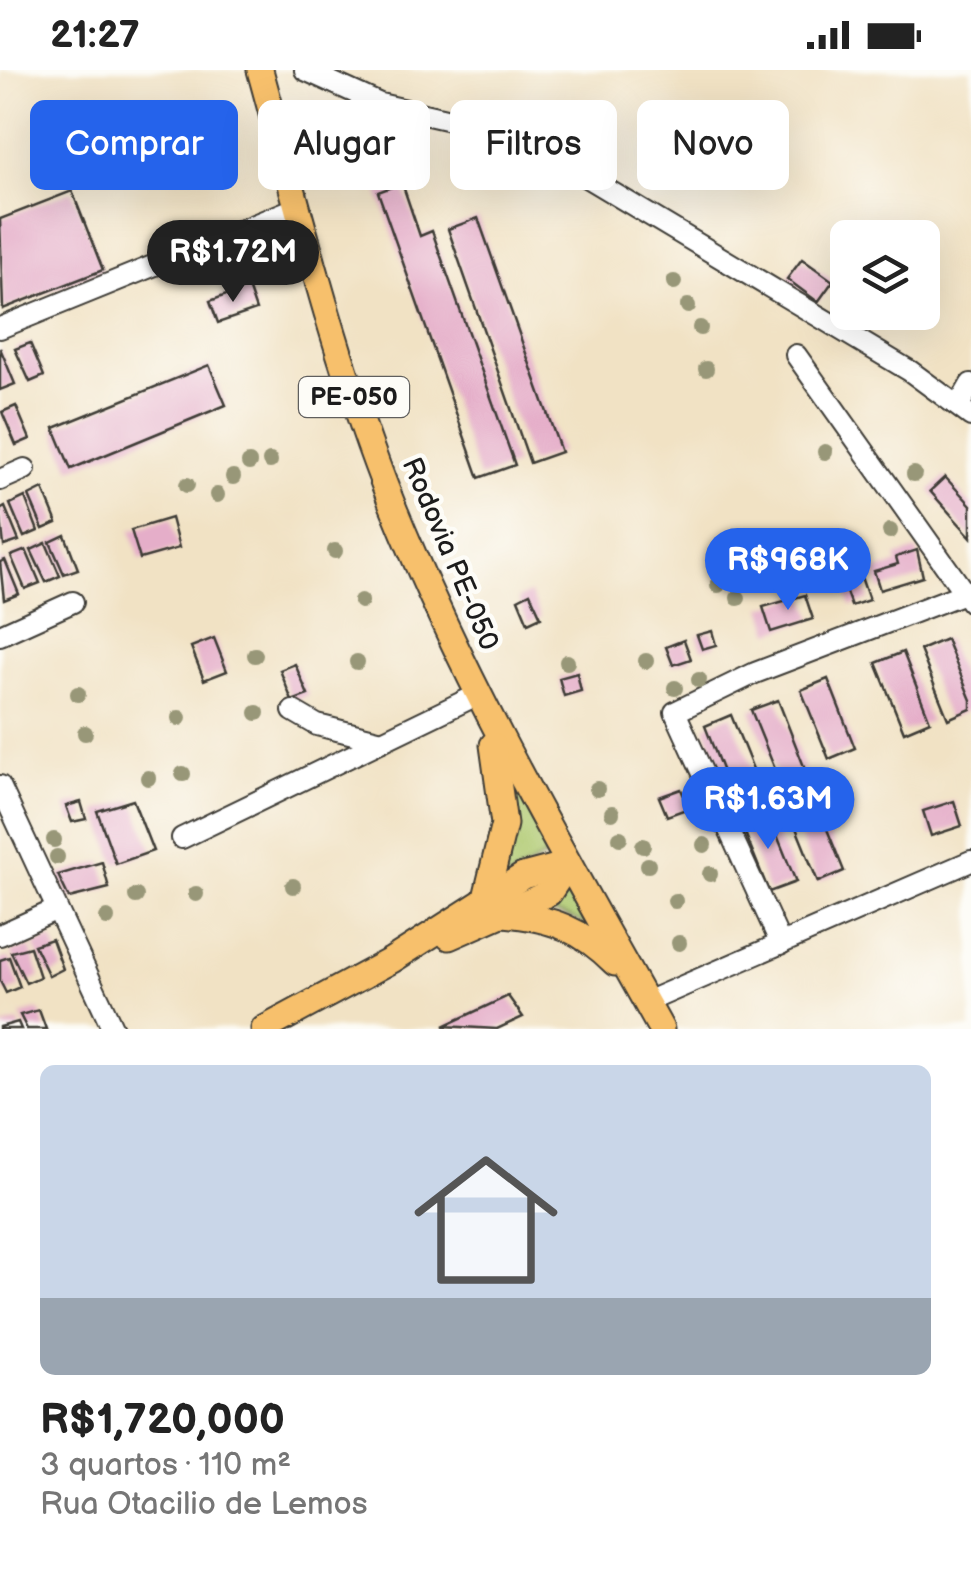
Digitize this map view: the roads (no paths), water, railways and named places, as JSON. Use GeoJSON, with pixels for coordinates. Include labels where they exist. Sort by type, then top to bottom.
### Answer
{"type":"FeatureCollection","features":[{"type":"Feature","properties":{"kind":"main road","name":"Rodovia PE-050"},"geometry":{"type":"LineString","coordinates":[[260,70],[348,380],[391,502],[481,703],[661,1029]]}},
{"type":"Feature","properties":{"kind":"main road"},"geometry":{"type":"LineString","coordinates":[[481,703],[504,811],[495,906]]}},
{"type":"Feature","properties":{"kind":"main road"},"geometry":{"type":"LineString","coordinates":[[264,1029],[495,906],[548,893],[568,864]]}},
{"type":"Feature","properties":{"kind":"main road"},"geometry":{"type":"LineString","coordinates":[[495,906],[560,922],[585,934],[641,993]]}},
{"type":"Feature","properties":{"kind":"street"},"geometry":{"type":"LineString","coordinates":[[305,70],[380,104],[485,128],[561,162],[910,370],[965,410],[971,384]]}},
{"type":"Feature","properties":{"kind":"street"},"geometry":{"type":"LineString","coordinates":[[0,328],[298,207]]}},
{"type":"Feature","properties":{"kind":"street"},"geometry":{"type":"LineString","coordinates":[[781,944],[675,712],[755,673],[969,597],[796,355]]}},
{"type":"Feature","properties":{"kind":"street"},"geometry":{"type":"LineString","coordinates":[[0,480],[25,469]]}},
{"type":"Feature","properties":{"kind":"street"},"geometry":{"type":"LineString","coordinates":[[0,636],[74,602]]}},
{"type":"Feature","properties":{"kind":"street"},"geometry":{"type":"LineString","coordinates":[[182,838],[382,741],[481,703]]}},
{"type":"Feature","properties":{"kind":"street"},"geometry":{"type":"LineString","coordinates":[[294,711],[317,725],[382,741]]}},
{"type":"Feature","properties":{"kind":"street"},"geometry":{"type":"LineString","coordinates":[[0,786],[112,1029]]}},
{"type":"Feature","properties":{"kind":"street"},"geometry":{"type":"LineString","coordinates":[[641,993],[781,944],[971,861]]}},
{"type":"Feature","properties":{"kind":"street"},"geometry":{"type":"LineString","coordinates":[[0,935],[55,910]]}}]}
